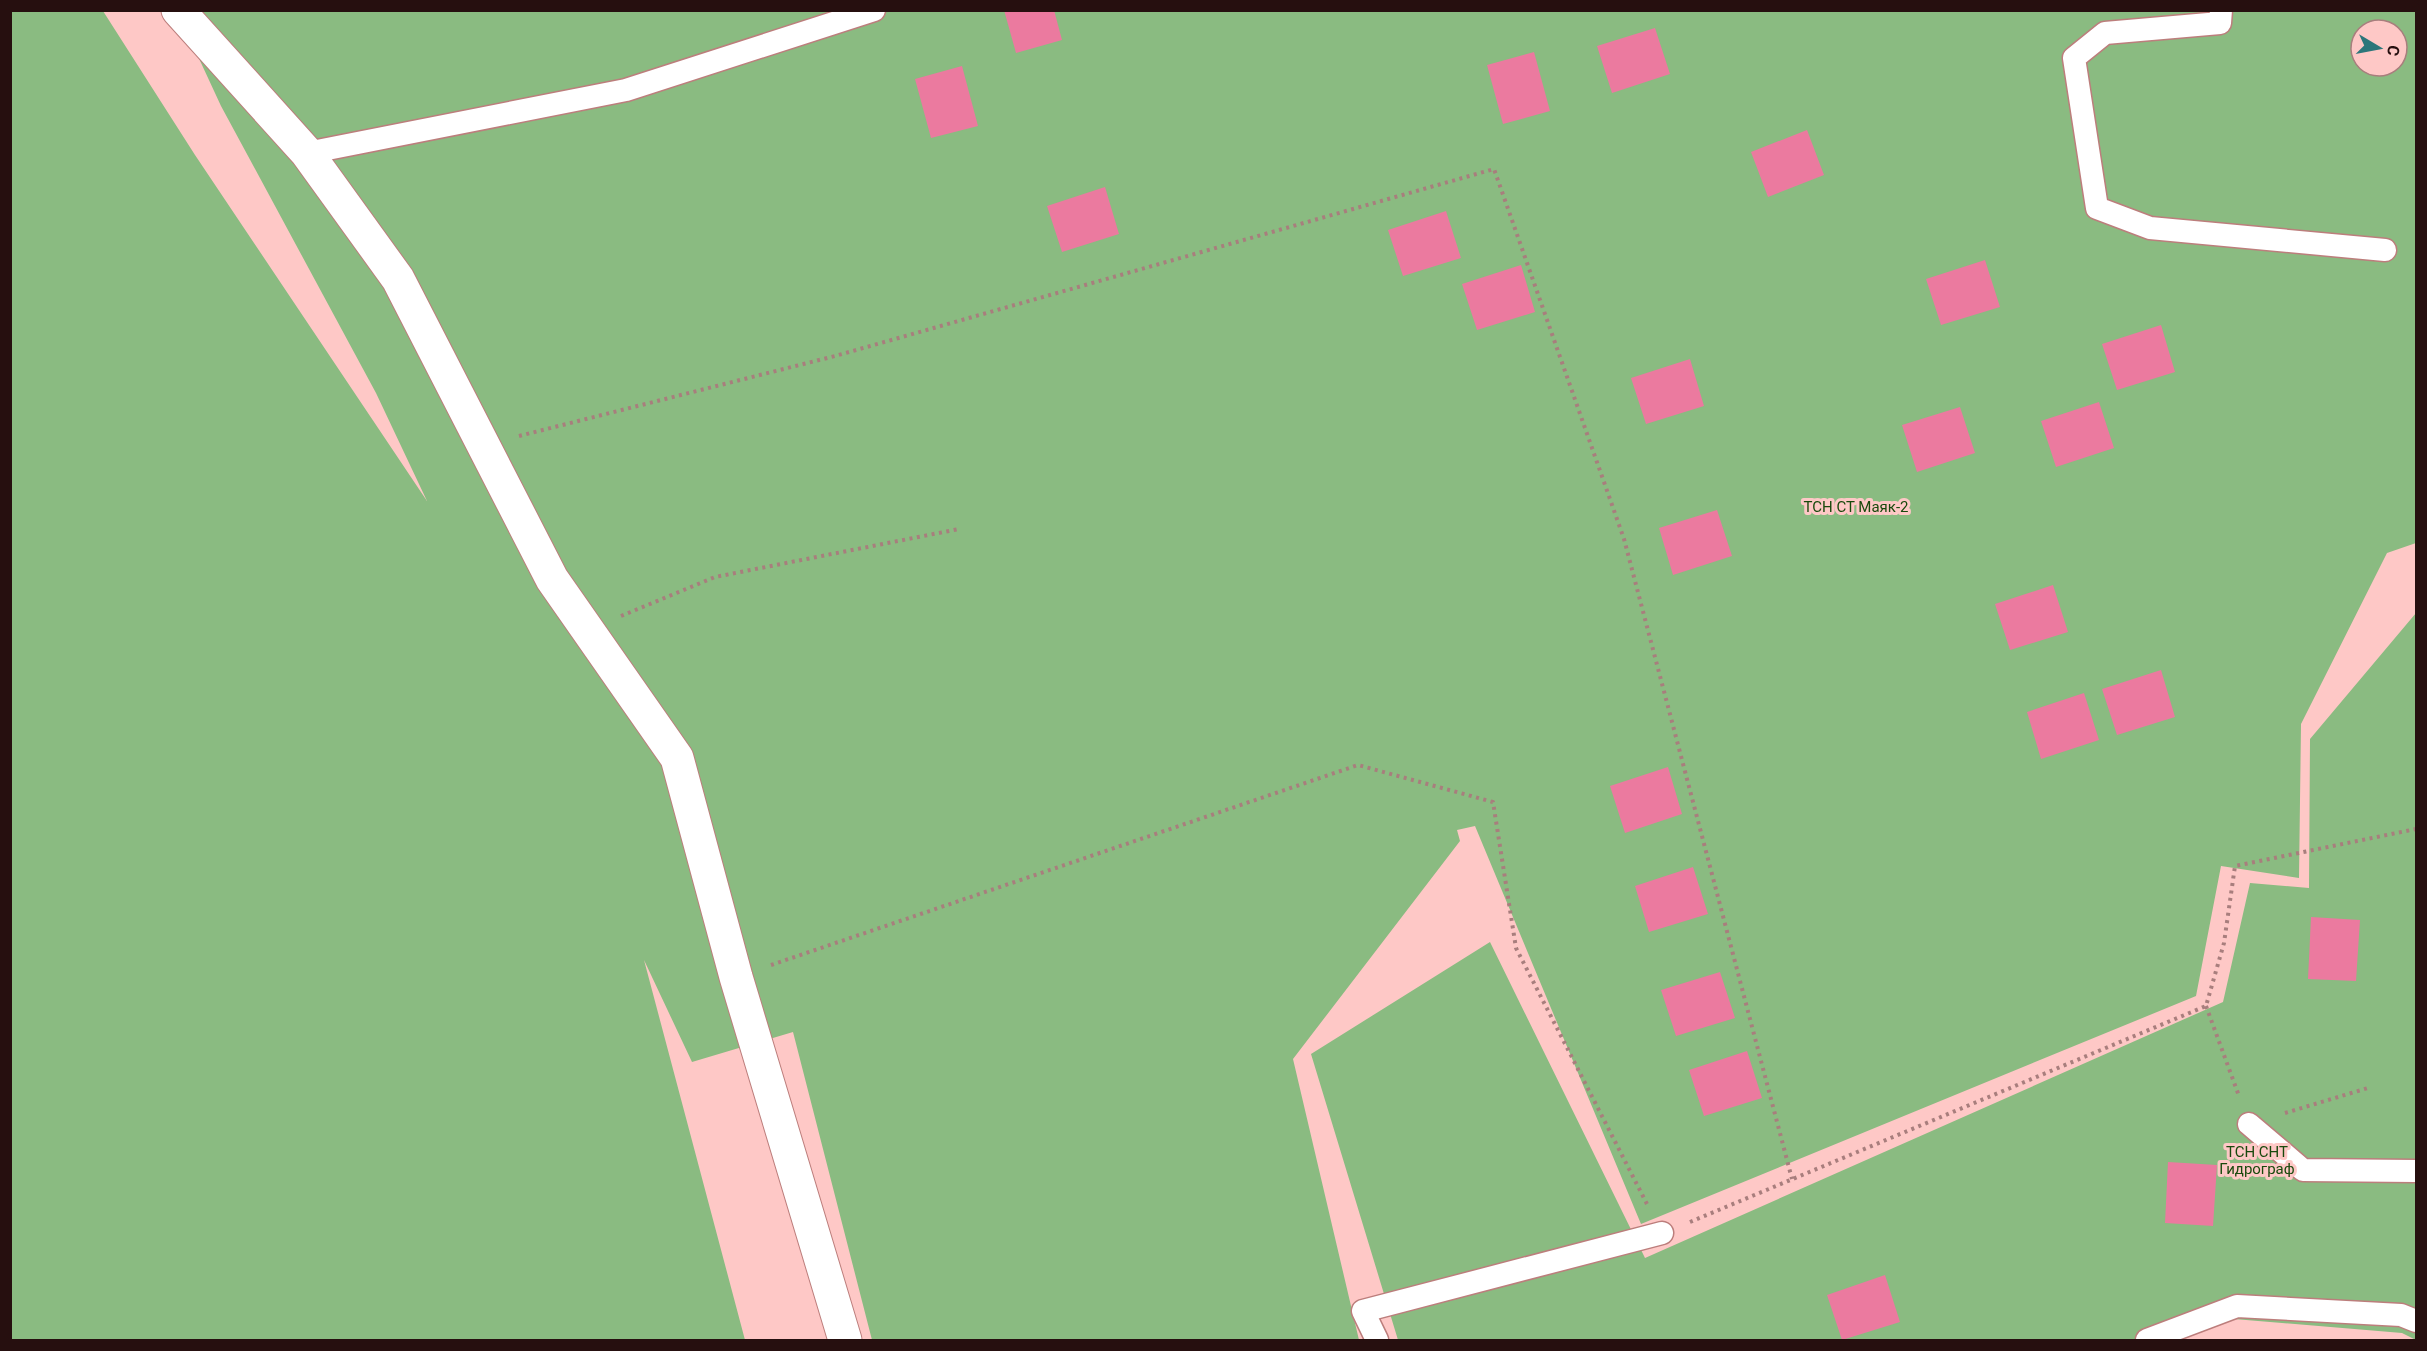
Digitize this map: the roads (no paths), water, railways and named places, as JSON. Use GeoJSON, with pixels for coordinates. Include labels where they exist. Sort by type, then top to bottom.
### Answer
{"type":"FeatureCollection","features":[{"type":"Feature","properties":{"kind":"street"},"geometry":{"type":"LineString","coordinates":[[178,10],[307,153],[398,279],[552,579],[677,758],[736,977],[845,1341]]}},
{"type":"Feature","properties":{"kind":"lane"},"geometry":{"type":"LineString","coordinates":[[307,153],[626,90],[874,10]]}},
{"type":"Feature","properties":{"kind":"lane"},"geometry":{"type":"LineString","coordinates":[[2221,10],[2220,23],[2105,33],[2074,58],[2097,208],[2150,228],[2385,250]]}},
{"type":"Feature","properties":{"kind":"lane"},"geometry":{"type":"LineString","coordinates":[[2249,1124],[2303,1170],[2416,1171]]}},
{"type":"Feature","properties":{"kind":"lane"},"geometry":{"type":"LineString","coordinates":[[1377,1341],[1363,1311],[1662,1233]]}},
{"type":"Feature","properties":{"kind":"lane"},"geometry":{"type":"LineString","coordinates":[[2147,1341],[2236,1306],[2401,1315],[2416,1321]]}},
{"type":"Feature","properties":{"kind":"park label","name":"ТСН СТ Маяк-2"},"geometry":{"type":"Point","coordinates":[1856,507]}},
{"type":"Feature","properties":{"kind":"park label","name":"ТСН СНТ Гидрограф"},"geometry":{"type":"Point","coordinates":[2257,1160]}}]}
